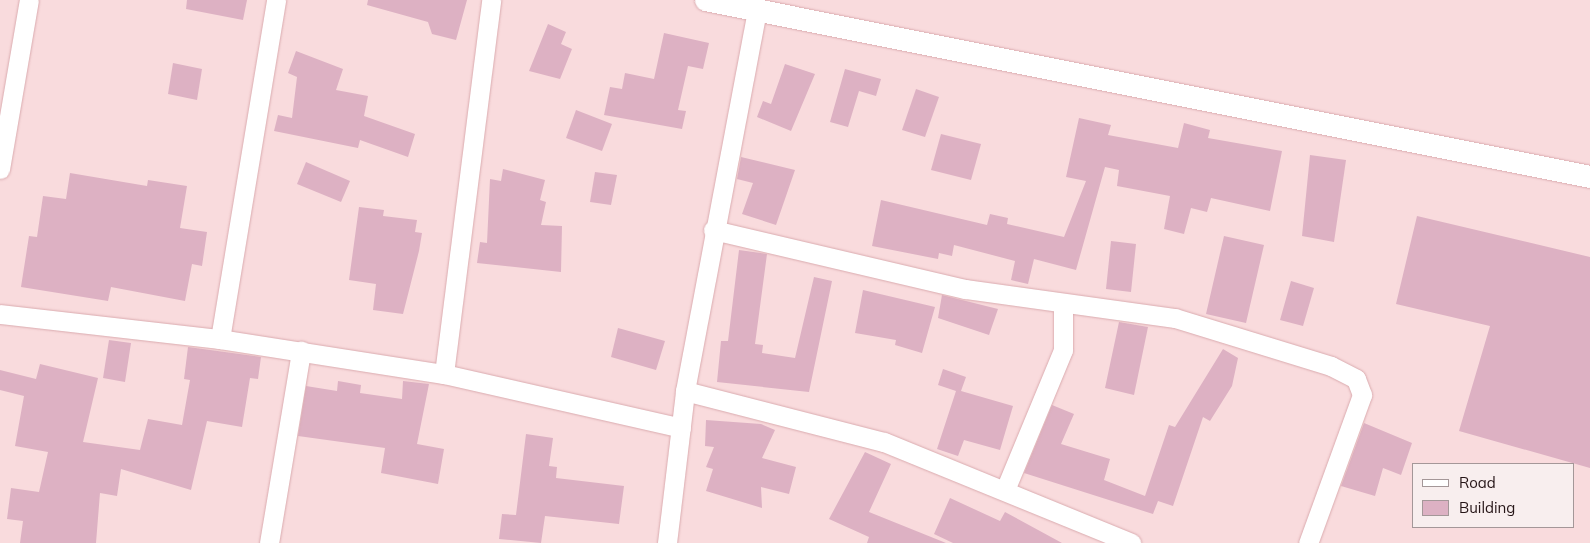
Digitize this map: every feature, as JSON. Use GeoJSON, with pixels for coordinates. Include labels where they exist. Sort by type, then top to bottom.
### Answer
{"type":"FeatureCollection","features":[{"type":"Feature","properties":{"kind":"street"},"geometry":{"type":"LineString","coordinates":[[0,169],[29,0]]}},
{"type":"Feature","properties":{"kind":"street"},"geometry":{"type":"LineString","coordinates":[[220,339],[276,0]]}},
{"type":"Feature","properties":{"kind":"street"},"geometry":{"type":"LineString","coordinates":[[444,374],[491,0]]}},
{"type":"Feature","properties":{"kind":"street"},"geometry":{"type":"LineString","coordinates":[[706,0],[1590,177]]}},
{"type":"Feature","properties":{"kind":"street"},"geometry":{"type":"LineString","coordinates":[[667,543],[685,391],[713,230],[757,11]]}},
{"type":"Feature","properties":{"kind":"street"},"geometry":{"type":"LineString","coordinates":[[713,230],[965,289],[1063,305],[1176,318],[1331,366],[1356,380],[1362,395],[1308,543]]}},
{"type":"Feature","properties":{"kind":"street"},"geometry":{"type":"LineString","coordinates":[[1005,490],[1063,350],[1063,305]]}},
{"type":"Feature","properties":{"kind":"street"},"geometry":{"type":"LineString","coordinates":[[0,314],[220,339],[444,374],[681,428]]}},
{"type":"Feature","properties":{"kind":"street"},"geometry":{"type":"LineString","coordinates":[[269,543],[301,351]]}},
{"type":"Feature","properties":{"kind":"street"},"geometry":{"type":"LineString","coordinates":[[685,391],[884,442],[1131,543]]}},
{"type":"Feature","properties":{"kind":"building"},"geometry":{"type":"Polygon","coordinates":[[[187,0],[247,0],[243,20],[186,9],[187,0]]]}},
{"type":"Feature","properties":{"kind":"building"},"geometry":{"type":"Polygon","coordinates":[[[368,0],[467,0],[456,40],[432,34],[428,22],[367,5],[368,0]]]}},
{"type":"Feature","properties":{"kind":"building"},"geometry":{"type":"Polygon","coordinates":[[[548,24],[566,32],[561,44],[572,49],[560,79],[529,71],[548,24]]]}},
{"type":"Feature","properties":{"kind":"building"},"geometry":{"type":"Polygon","coordinates":[[[664,33],[709,43],[703,69],[688,66],[678,110],[686,111],[682,129],[604,115],[610,87],[622,89],[625,73],[654,79],[664,33]]]}},
{"type":"Feature","properties":{"kind":"building"},"geometry":{"type":"Polygon","coordinates":[[[296,51],[343,69],[336,90],[368,96],[364,116],[415,134],[408,157],[360,140],[358,148],[274,131],[278,115],[292,118],[297,77],[288,73],[296,51]]]}},
{"type":"Feature","properties":{"kind":"building"},"geometry":{"type":"Polygon","coordinates":[[[173,63],[202,69],[197,100],[168,94],[173,63]]]}},
{"type":"Feature","properties":{"kind":"building"},"geometry":{"type":"Polygon","coordinates":[[[785,64],[815,74],[791,131],[757,117],[763,101],[771,104],[785,64]]]}},
{"type":"Feature","properties":{"kind":"building"},"geometry":{"type":"Polygon","coordinates":[[[845,69],[881,79],[876,96],[859,91],[848,127],[830,122],[845,69]]]}},
{"type":"Feature","properties":{"kind":"building"},"geometry":{"type":"Polygon","coordinates":[[[916,89],[939,97],[925,137],[902,130],[916,89]]]}},
{"type":"Feature","properties":{"kind":"building"},"geometry":{"type":"Polygon","coordinates":[[[576,110],[612,124],[602,151],[566,138],[576,110]]]}},
{"type":"Feature","properties":{"kind":"building"},"geometry":{"type":"Polygon","coordinates":[[[1079,118],[1111,125],[1108,135],[1178,148],[1184,123],[1210,130],[1208,138],[1282,151],[1270,211],[1211,198],[1207,212],[1191,208],[1184,234],[1164,229],[1170,196],[1117,186],[1119,170],[1105,167],[1076,270],[1034,259],[1028,284],[1011,280],[1015,261],[954,245],[952,256],[939,253],[938,259],[872,246],[881,200],[987,225],[990,214],[1008,218],[1007,224],[1064,237],[1086,181],[1066,177],[1079,118]]]}},
{"type":"Feature","properties":{"kind":"building"},"geometry":{"type":"Polygon","coordinates":[[[941,134],[981,144],[971,180],[931,170],[941,134]]]}},
{"type":"Feature","properties":{"kind":"building"},"geometry":{"type":"Polygon","coordinates":[[[1310,155],[1346,160],[1334,242],[1302,236],[1310,155]]]}},
{"type":"Feature","properties":{"kind":"building"},"geometry":{"type":"Polygon","coordinates":[[[741,157],[795,170],[776,225],[742,214],[753,183],[737,179],[741,157]]]}},
{"type":"Feature","properties":{"kind":"building"},"geometry":{"type":"Polygon","coordinates":[[[306,162],[350,181],[341,202],[297,184],[306,162]]]}},
{"type":"Feature","properties":{"kind":"building"},"geometry":{"type":"Polygon","coordinates":[[[503,169],[545,180],[540,200],[546,202],[541,225],[562,226],[561,272],[477,263],[480,242],[487,243],[490,179],[501,181],[503,169]]]}},
{"type":"Feature","properties":{"kind":"building"},"geometry":{"type":"Polygon","coordinates":[[[595,172],[617,175],[611,205],[590,202],[595,172]]]}},
{"type":"Feature","properties":{"kind":"building"},"geometry":{"type":"Polygon","coordinates":[[[70,173],[147,186],[148,180],[187,186],[180,228],[207,232],[202,266],[192,264],[185,301],[111,287],[108,301],[21,287],[29,236],[37,237],[43,196],[66,199],[70,173]]]}},
{"type":"Feature","properties":{"kind":"building"},"geometry":{"type":"Polygon","coordinates":[[[359,207],[384,210],[383,216],[417,220],[415,232],[422,233],[403,314],[373,310],[376,284],[349,280],[359,207]]]}},
{"type":"Feature","properties":{"kind":"building"},"geometry":{"type":"Polygon","coordinates":[[[1417,216],[1590,257],[1590,468],[1459,431],[1490,326],[1396,304],[1417,216]]]}},
{"type":"Feature","properties":{"kind":"building"},"geometry":{"type":"Polygon","coordinates":[[[1224,236],[1264,245],[1246,323],[1206,314],[1224,236]]]}},
{"type":"Feature","properties":{"kind":"building"},"geometry":{"type":"Polygon","coordinates":[[[1111,241],[1136,244],[1131,292],[1106,289],[1111,241]]]}},
{"type":"Feature","properties":{"kind":"building"},"geometry":{"type":"Polygon","coordinates":[[[739,250],[767,254],[755,344],[763,345],[762,353],[795,358],[814,277],[832,281],[809,392],[717,382],[721,341],[728,341],[739,250]]]}},
{"type":"Feature","properties":{"kind":"building"},"geometry":{"type":"Polygon","coordinates":[[[1291,281],[1314,288],[1303,326],[1280,320],[1291,281]]]}},
{"type":"Feature","properties":{"kind":"building"},"geometry":{"type":"Polygon","coordinates":[[[863,290],[935,307],[922,353],[895,345],[896,340],[855,333],[863,290]]]}},
{"type":"Feature","properties":{"kind":"building"},"geometry":{"type":"Polygon","coordinates":[[[942,295],[998,309],[989,335],[938,318],[942,295]]]}},
{"type":"Feature","properties":{"kind":"building"},"geometry":{"type":"Polygon","coordinates":[[[1119,322],[1148,327],[1134,395],[1105,388],[1119,322]]]}},
{"type":"Feature","properties":{"kind":"building"},"geometry":{"type":"Polygon","coordinates":[[[618,328],[665,341],[656,370],[611,357],[618,328]]]}},
{"type":"Feature","properties":{"kind":"building"},"geometry":{"type":"Polygon","coordinates":[[[109,340],[131,343],[125,382],[103,378],[109,340]]]}},
{"type":"Feature","properties":{"kind":"building"},"geometry":{"type":"Polygon","coordinates":[[[188,347],[261,357],[258,379],[250,378],[242,427],[207,421],[191,490],[121,469],[117,496],[100,493],[96,543],[20,543],[23,521],[7,519],[11,488],[39,492],[48,452],[15,446],[24,396],[0,390],[0,370],[36,379],[40,364],[98,378],[83,442],[140,450],[148,419],[182,425],[190,380],[184,379],[188,347]]]}},
{"type":"Feature","properties":{"kind":"building"},"geometry":{"type":"Polygon","coordinates":[[[1223,349],[1238,358],[1232,386],[1210,421],[1203,417],[1173,506],[1158,501],[1153,514],[1024,473],[1052,405],[1074,414],[1061,444],[1110,459],[1104,480],[1145,496],[1169,425],[1175,427],[1223,349]]]}},
{"type":"Feature","properties":{"kind":"building"},"geometry":{"type":"Polygon","coordinates":[[[943,369],[966,377],[961,391],[1013,406],[1000,450],[964,440],[958,456],[937,449],[956,391],[938,385],[943,369]]]}},
{"type":"Feature","properties":{"kind":"building"},"geometry":{"type":"Polygon","coordinates":[[[338,381],[361,385],[360,393],[402,399],[403,381],[429,384],[417,444],[444,449],[438,484],[381,473],[385,448],[298,436],[306,386],[337,391],[338,381]]]}},
{"type":"Feature","properties":{"kind":"building"},"geometry":{"type":"Polygon","coordinates":[[[706,420],[761,424],[775,430],[762,458],[796,467],[789,494],[761,487],[762,508],[706,491],[713,469],[706,467],[714,447],[705,446],[706,420]]]}},
{"type":"Feature","properties":{"kind":"building"},"geometry":{"type":"Polygon","coordinates":[[[1364,423],[1412,443],[1401,475],[1383,468],[1375,496],[1341,486],[1364,423]]]}},
{"type":"Feature","properties":{"kind":"building"},"geometry":{"type":"Polygon","coordinates":[[[526,434],[553,438],[549,466],[557,467],[556,478],[624,486],[619,524],[545,516],[541,543],[499,539],[502,514],[516,515],[526,434]]]}},
{"type":"Feature","properties":{"kind":"building"},"geometry":{"type":"Polygon","coordinates":[[[865,452],[891,464],[869,512],[946,543],[867,543],[869,537],[829,519],[865,452]]]}},
{"type":"Feature","properties":{"kind":"building"},"geometry":{"type":"Polygon","coordinates":[[[950,498],[1000,521],[1005,512],[1062,543],[953,543],[934,534],[950,498]]]}}]}
